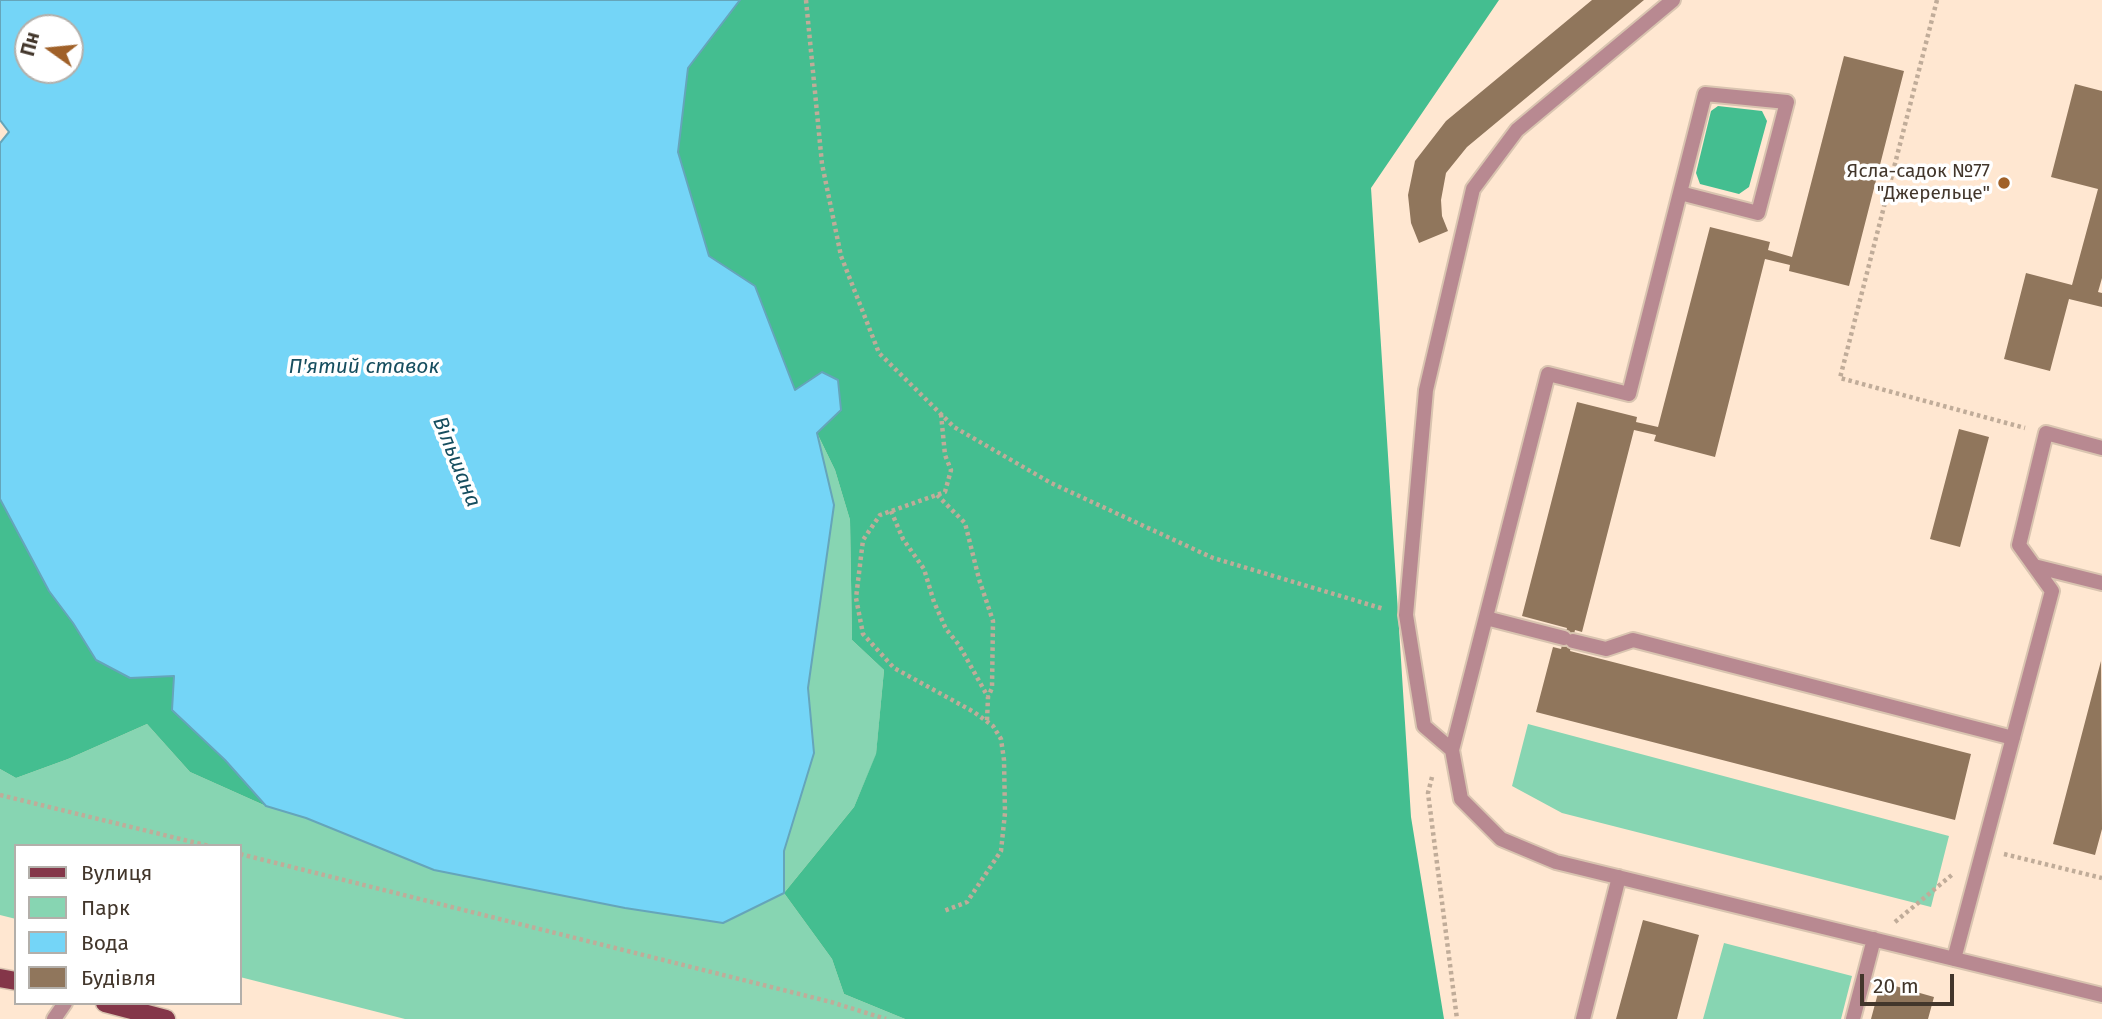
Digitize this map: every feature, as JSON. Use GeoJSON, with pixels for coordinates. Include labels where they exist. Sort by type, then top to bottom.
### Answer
{"type":"FeatureCollection","features":[{"type":"Feature","properties":{"kind":"main road"},"geometry":{"type":"LineString","coordinates":[[113,1005],[166,1019]]}},
{"type":"Feature","properties":{"kind":"lane"},"geometry":{"type":"LineString","coordinates":[[1452,750],[1424,726],[1406,615],[1426,390],[1473,189],[1517,130],[1672,0]]}},
{"type":"Feature","properties":{"kind":"lane"},"geometry":{"type":"LineString","coordinates":[[1680,193],[1758,213],[1787,102],[1705,94],[1629,394],[1548,374],[1452,750],[1461,799],[1501,839],[1556,862],[2102,995]]}},
{"type":"Feature","properties":{"kind":"lane"},"geometry":{"type":"LineString","coordinates":[[1954,958],[2033,672],[2052,590],[2019,545],[2046,433],[2102,448]]}},
{"type":"Feature","properties":{"kind":"lane"},"geometry":{"type":"LineString","coordinates":[[2034,566],[2102,583]]}},
{"type":"Feature","properties":{"kind":"lane"},"geometry":{"type":"LineString","coordinates":[[1486,618],[1606,649],[1633,640],[2013,738]]}},
{"type":"Feature","properties":{"kind":"lane"},"geometry":{"type":"LineString","coordinates":[[1583,1019],[1619,877]]}},
{"type":"Feature","properties":{"kind":"lane"},"geometry":{"type":"LineString","coordinates":[[1853,1019],[1874,939]]}},
{"type":"Feature","properties":{"kind":"path"},"geometry":{"type":"LineString","coordinates":[[806,0],[822,164],[841,256],[879,353],[954,427],[1051,484],[1213,558],[1406,615]]}},
{"type":"Feature","properties":{"kind":"path"},"geometry":{"type":"LineString","coordinates":[[1937,0],[1840,378],[2046,433]]}},
{"type":"Feature","properties":{"kind":"path"},"geometry":{"type":"LineString","coordinates":[[941,414],[945,455],[951,470],[945,492],[880,515],[863,540],[856,598],[863,634],[894,667],[944,694],[993,726],[1001,738],[1005,813],[1001,851],[967,902],[944,911]]}},
{"type":"Feature","properties":{"kind":"path"},"geometry":{"type":"LineString","coordinates":[[937,495],[965,523],[993,621],[992,688],[988,697],[986,722]]}},
{"type":"Feature","properties":{"kind":"path"},"geometry":{"type":"LineString","coordinates":[[891,511],[902,539],[923,569],[946,629],[959,645],[988,697]]}},
{"type":"Feature","properties":{"kind":"path"},"geometry":{"type":"LineString","coordinates":[[1452,750],[1434,768],[1428,793],[1457,1019]]}},
{"type":"Feature","properties":{"kind":"path"},"geometry":{"type":"LineString","coordinates":[[0,795],[200,844]]}},
{"type":"Feature","properties":{"kind":"path"},"geometry":{"type":"LineString","coordinates":[[242,854],[818,998],[886,1019]]}},
{"type":"Feature","properties":{"kind":"green space"},"geometry":{"type":"Polygon","coordinates":[[[740,0],[1499,0],[1371,188],[1411,817],[1444,1019],[905,1019],[844,994],[832,959],[784,893],[854,807],[876,754],[884,670],[852,640],[850,520],[835,470],[817,433],[841,410],[795,390],[755,286],[709,256],[678,152],[688,67],[740,0]]]}},
{"type":"Feature","properties":{"kind":"green space"},"geometry":{"type":"Polygon","coordinates":[[[1718,106],[1762,111],[1767,121],[1749,187],[1739,194],[1700,184],[1696,173],[1711,111],[1718,106]]]}},
{"type":"Feature","properties":{"kind":"green space"},"geometry":{"type":"Polygon","coordinates":[[[817,433],[835,470],[850,520],[852,640],[884,670],[876,755],[854,807],[784,893],[832,959],[844,994],[905,1019],[405,1019],[242,978],[242,844],[14,844],[14,918],[0,915],[0,769],[16,778],[68,759],[147,724],[190,772],[266,806],[306,818],[434,870],[625,908],[724,923],[783,893],[784,851],[814,753],[808,688],[834,505],[817,433]]]}},
{"type":"Feature","properties":{"kind":"green space"},"geometry":{"type":"Polygon","coordinates":[[[0,499],[49,591],[73,623],[130,678],[174,675],[225,760],[266,806],[190,772],[147,724],[68,759],[16,778],[0,769],[0,499]]]}},
{"type":"Feature","properties":{"kind":"green space"},"geometry":{"type":"Polygon","coordinates":[[[1528,724],[1949,836],[1931,907],[1562,813],[1512,786],[1528,724]]]}},
{"type":"Feature","properties":{"kind":"green space"},"geometry":{"type":"Polygon","coordinates":[[[1724,943],[1852,976],[1841,1019],[1703,1019],[1724,943]]]}},
{"type":"Feature","properties":{"kind":"water","name":"П'ятий ставок"},"geometry":{"type":"Polygon","coordinates":[[[0,0],[740,0],[688,68],[678,152],[709,256],[755,286],[795,390],[822,372],[838,380],[841,410],[817,433],[834,505],[808,688],[814,753],[784,851],[784,893],[723,923],[625,908],[434,870],[306,818],[266,806],[225,760],[172,710],[174,676],[130,678],[96,660],[49,591],[0,499],[0,143],[9,132],[0,120],[0,0]]]}},
{"type":"Feature","properties":{"kind":"building"},"geometry":{"type":"Polygon","coordinates":[[[1592,0],[1644,0],[1467,147],[1446,173],[1441,200],[1442,216],[1448,231],[1419,243],[1411,223],[1408,195],[1415,161],[1446,121],[1592,0]]]}},
{"type":"Feature","properties":{"kind":"building"},"geometry":{"type":"Polygon","coordinates":[[[1844,56],[1904,71],[1849,286],[1789,271],[1790,265],[1765,259],[1715,457],[1654,441],[1656,435],[1634,430],[1582,632],[1575,630],[1570,651],[1971,754],[1955,820],[1536,712],[1553,647],[1561,649],[1567,628],[1522,616],[1577,402],[1637,417],[1636,422],[1658,427],[1710,227],[1770,242],[1768,250],[1792,257],[1844,56]]]}},
{"type":"Feature","properties":{"kind":"building"},"geometry":{"type":"Polygon","coordinates":[[[2075,84],[2102,91],[2102,278],[2098,292],[2102,293],[2102,307],[2069,299],[2050,371],[2004,359],[2026,273],[2072,285],[2098,189],[2051,177],[2075,84]]]}},
{"type":"Feature","properties":{"kind":"building"},"geometry":{"type":"Polygon","coordinates":[[[1959,429],[1989,437],[1960,547],[1930,539],[1959,429]]]}},
{"type":"Feature","properties":{"kind":"building"},"geometry":{"type":"Polygon","coordinates":[[[2101,661],[2102,829],[2095,855],[2053,844],[2101,661]]]}},
{"type":"Feature","properties":{"kind":"building"},"geometry":{"type":"Polygon","coordinates":[[[1643,920],[1699,935],[1677,1019],[1616,1019],[1643,920]]]}},
{"type":"Feature","properties":{"kind":"building"},"geometry":{"type":"Polygon","coordinates":[[[1881,982],[1934,997],[1928,1019],[1871,1019],[1881,982]]]}},
{"type":"Feature","properties":{"kind":"place","name":"Ясла-садок №77 \"Джерельце\""},"geometry":{"type":"Point","coordinates":[2004,183]}},
{"type":"Feature","properties":{"kind":"water label","name":"Вільшана"},"geometry":{"type":"Point","coordinates":[456,462]}}]}
